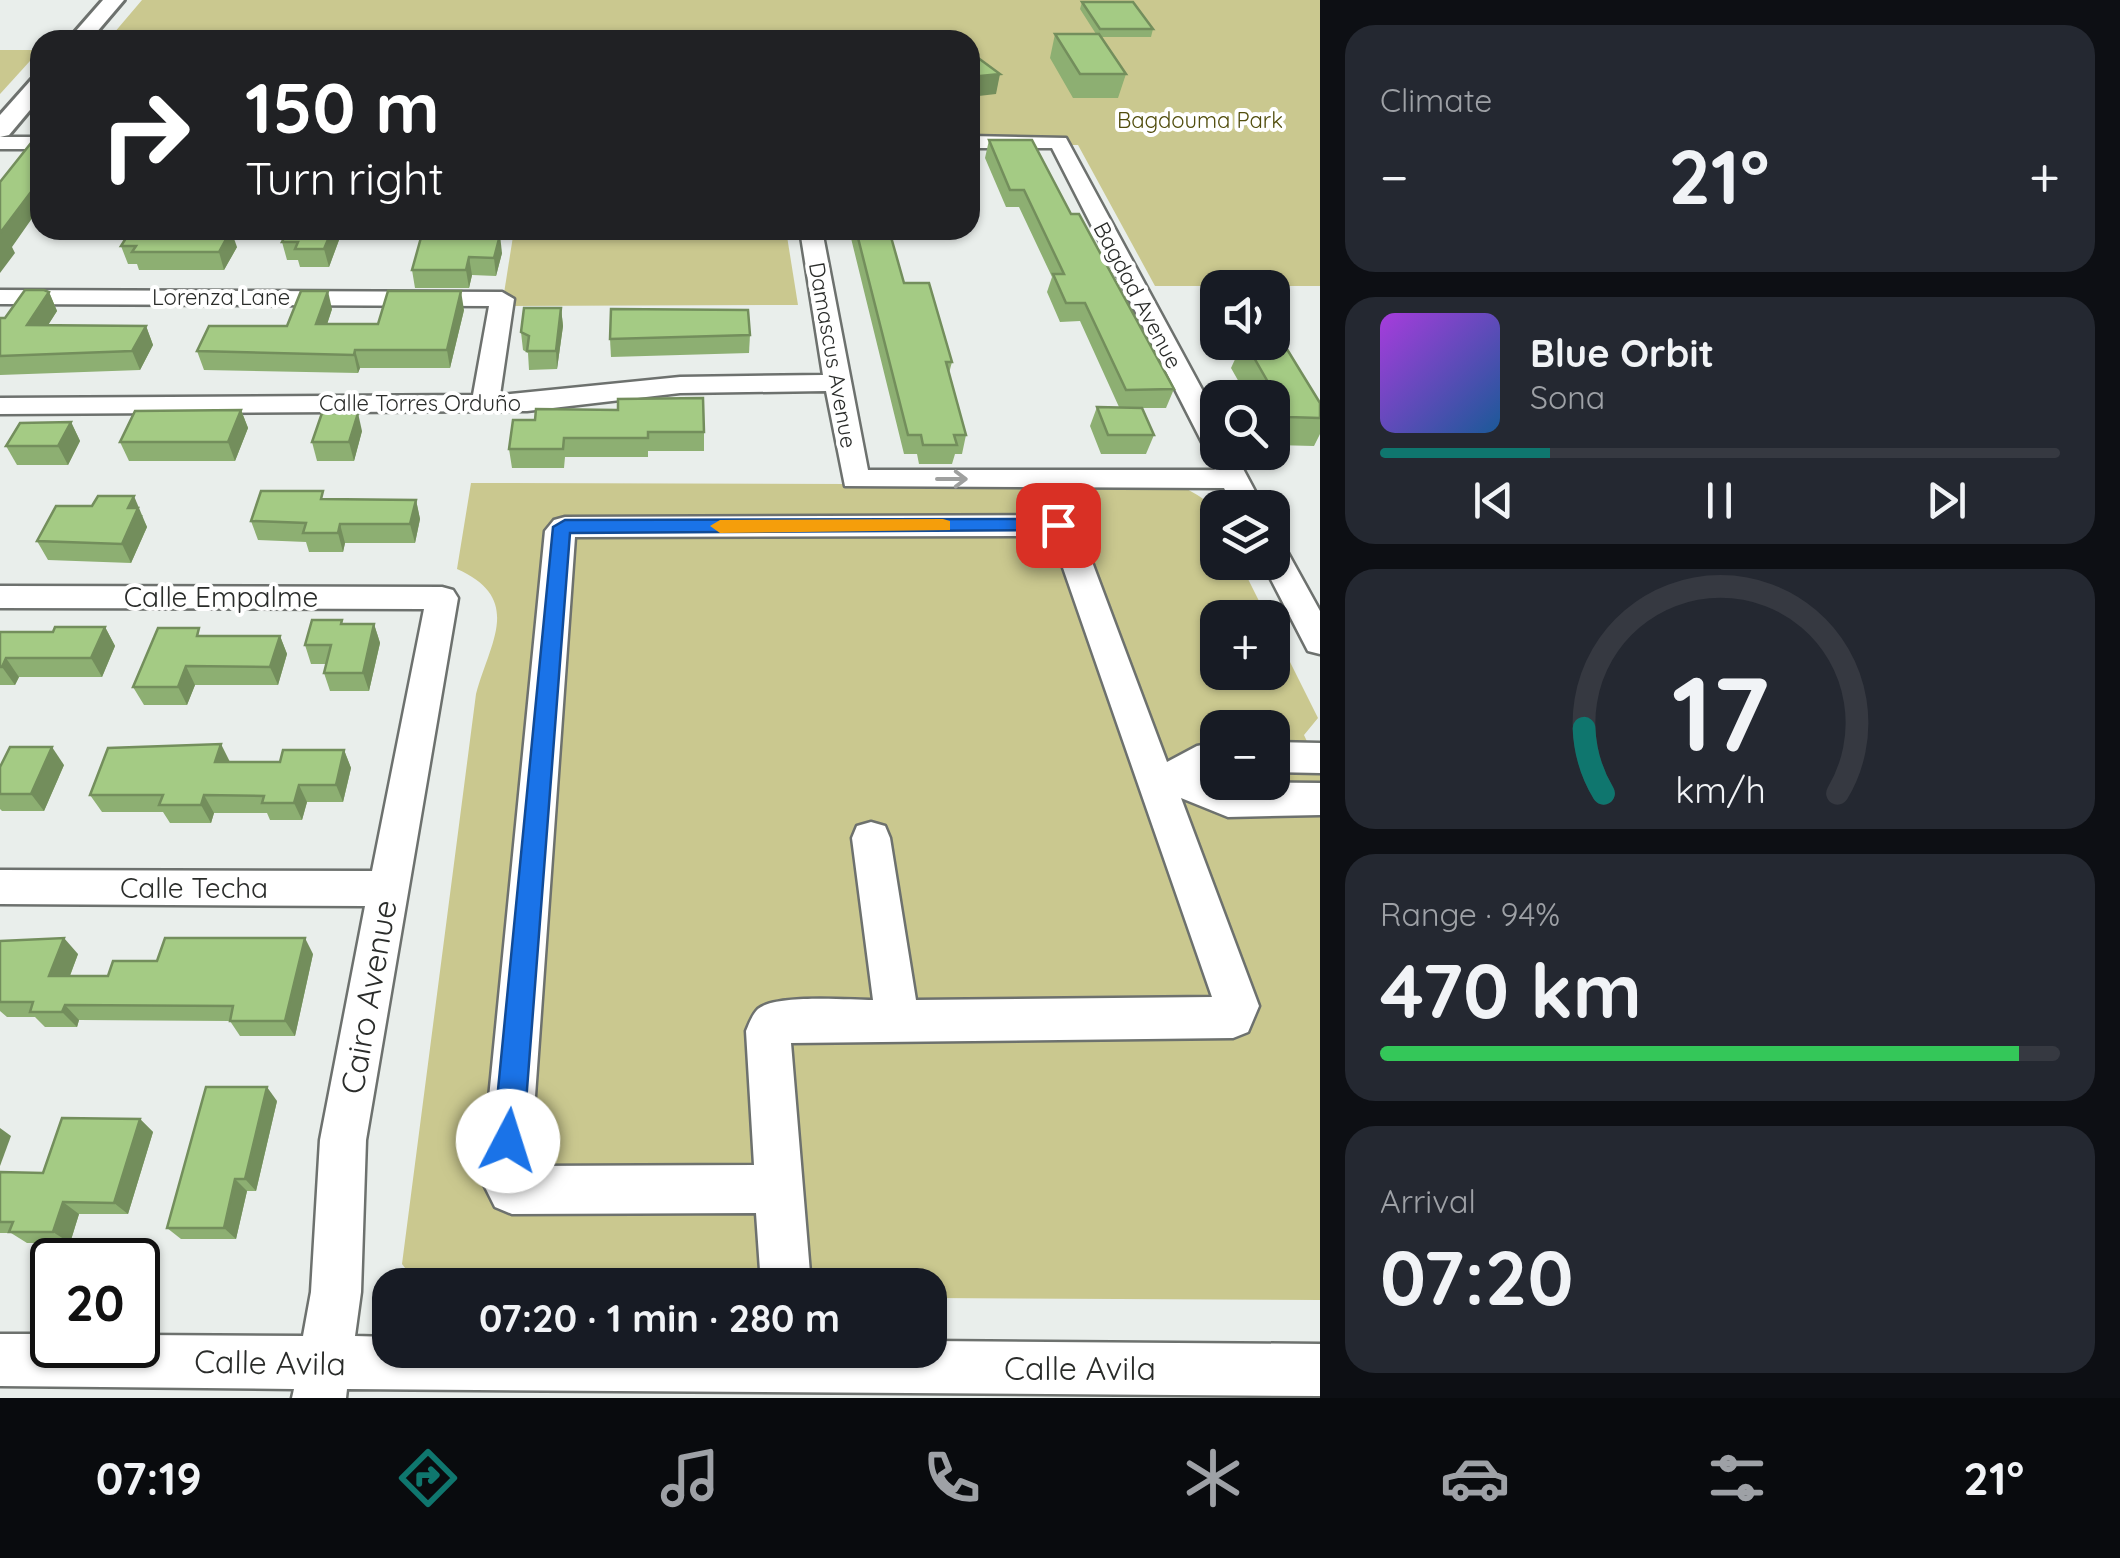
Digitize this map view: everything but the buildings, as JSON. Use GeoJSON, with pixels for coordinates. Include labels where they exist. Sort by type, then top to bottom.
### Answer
{"type":"FeatureCollection","features":[{"type":"Feature","properties":{"kind":"main road"},"geometry":{"type":"LineString","coordinates":[[88,30],[114,0]]}},
{"type":"Feature","properties":{"kind":"main road"},"geometry":{"type":"LineString","coordinates":[[0,130],[30,96]]}},
{"type":"Feature","properties":{"kind":"street","name":"Bagdad Avenue"},"geometry":{"type":"LineString","coordinates":[[980,142],[1059,142],[1200,413]]}},
{"type":"Feature","properties":{"kind":"street"},"geometry":{"type":"LineString","coordinates":[[0,143],[30,143]]}},
{"type":"Feature","properties":{"kind":"street","name":"Damascus Avenue"},"geometry":{"type":"LineString","coordinates":[[813,240],[855,479],[1200,460]]}},
{"type":"Feature","properties":{"kind":"street","name":"Lorenza Lane"},"geometry":{"type":"LineString","coordinates":[[0,297],[502,298],[485,403]]}},
{"type":"Feature","properties":{"kind":"street","name":"Calle Torres Orduño"},"geometry":{"type":"LineString","coordinates":[[0,406],[485,403],[578,400],[680,384],[838,382]]}},
{"type":"Feature","properties":{"kind":"street"},"geometry":{"type":"LineString","coordinates":[[779,1190],[512,1190],[504,1179],[560,531],[565,526],[1058,525],[1065,530],[1162,778],[1237,1006],[1233,1017],[774,1022],[768,1030],[785,1268]]}},
{"type":"Feature","properties":{"kind":"street"},"geometry":{"type":"LineString","coordinates":[[1306,589],[1320,642]]}},
{"type":"Feature","properties":{"kind":"street","name":"Calle Empalme"},"geometry":{"type":"LineString","coordinates":[[0,596],[442,598]]}},
{"type":"Feature","properties":{"kind":"street","name":"Cairo Avenue"},"geometry":{"type":"LineString","coordinates":[[322,1381],[336,1292],[343,1140],[442,598]]}},
{"type":"Feature","properties":{"kind":"street"},"geometry":{"type":"LineString","coordinates":[[1290,757],[1320,758]]}},
{"type":"Feature","properties":{"kind":"street"},"geometry":{"type":"LineString","coordinates":[[1162,778],[1200,761]]}},
{"type":"Feature","properties":{"kind":"street"},"geometry":{"type":"LineString","coordinates":[[1162,778],[1200,791]]}},
{"type":"Feature","properties":{"kind":"street"},"geometry":{"type":"LineString","coordinates":[[1290,795],[1320,799]]}},
{"type":"Feature","properties":{"kind":"street"},"geometry":{"type":"LineString","coordinates":[[870,838],[898,1020]]}},
{"type":"Feature","properties":{"kind":"street","name":"Calle Techa"},"geometry":{"type":"LineString","coordinates":[[0,887],[388,889]]}},
{"type":"Feature","properties":{"kind":"street","name":"Calle Avila"},"geometry":{"type":"LineString","coordinates":[[0,1360],[322,1381],[587,1368]]}},
{"type":"Feature","properties":{"kind":"street","name":"Calle Avila"},"geometry":{"type":"LineString","coordinates":[[947,1362],[1320,1370]]}},
{"type":"Feature","properties":{"kind":"green space","name":"Bagdouma Park"},"geometry":{"type":"Polygon","coordinates":[[[142,0],[1320,0],[1320,286],[1290,286],[1290,270],[1200,270],[1200,286],[1155,286],[1078,145],[980,145],[980,30],[116,30],[142,0]]]}},
{"type":"Feature","properties":{"kind":"green space"},"geometry":{"type":"Polygon","coordinates":[[[0,50],[30,50],[30,61],[0,94],[0,50]]]}},
{"type":"Feature","properties":{"kind":"green space"},"geometry":{"type":"Polygon","coordinates":[[[512,240],[788,240],[798,305],[502,306],[512,240]]]}},
{"type":"Feature","properties":{"kind":"green space"},"geometry":{"type":"Polygon","coordinates":[[[471,483],[1179,485],[1200,498],[1200,580],[1248,580],[1258,600],[1200,600],[1200,690],[1290,690],[1290,662],[1318,718],[1304,735],[1320,769],[1320,1300],[947,1298],[947,1268],[405,1268],[402,1264],[476,694],[497,623],[490,594],[478,581],[457,569],[471,483]]]}},
{"type":"Feature","properties":{"kind":"slow traffic"},"geometry":{"type":"LineString","coordinates":[[720,526],[943,526]]}},
{"type":"Feature","properties":{"kind":"route"},"geometry":{"type":"LineString","coordinates":[[508,1141],[560,531],[565,526],[1058,525]]}}]}
